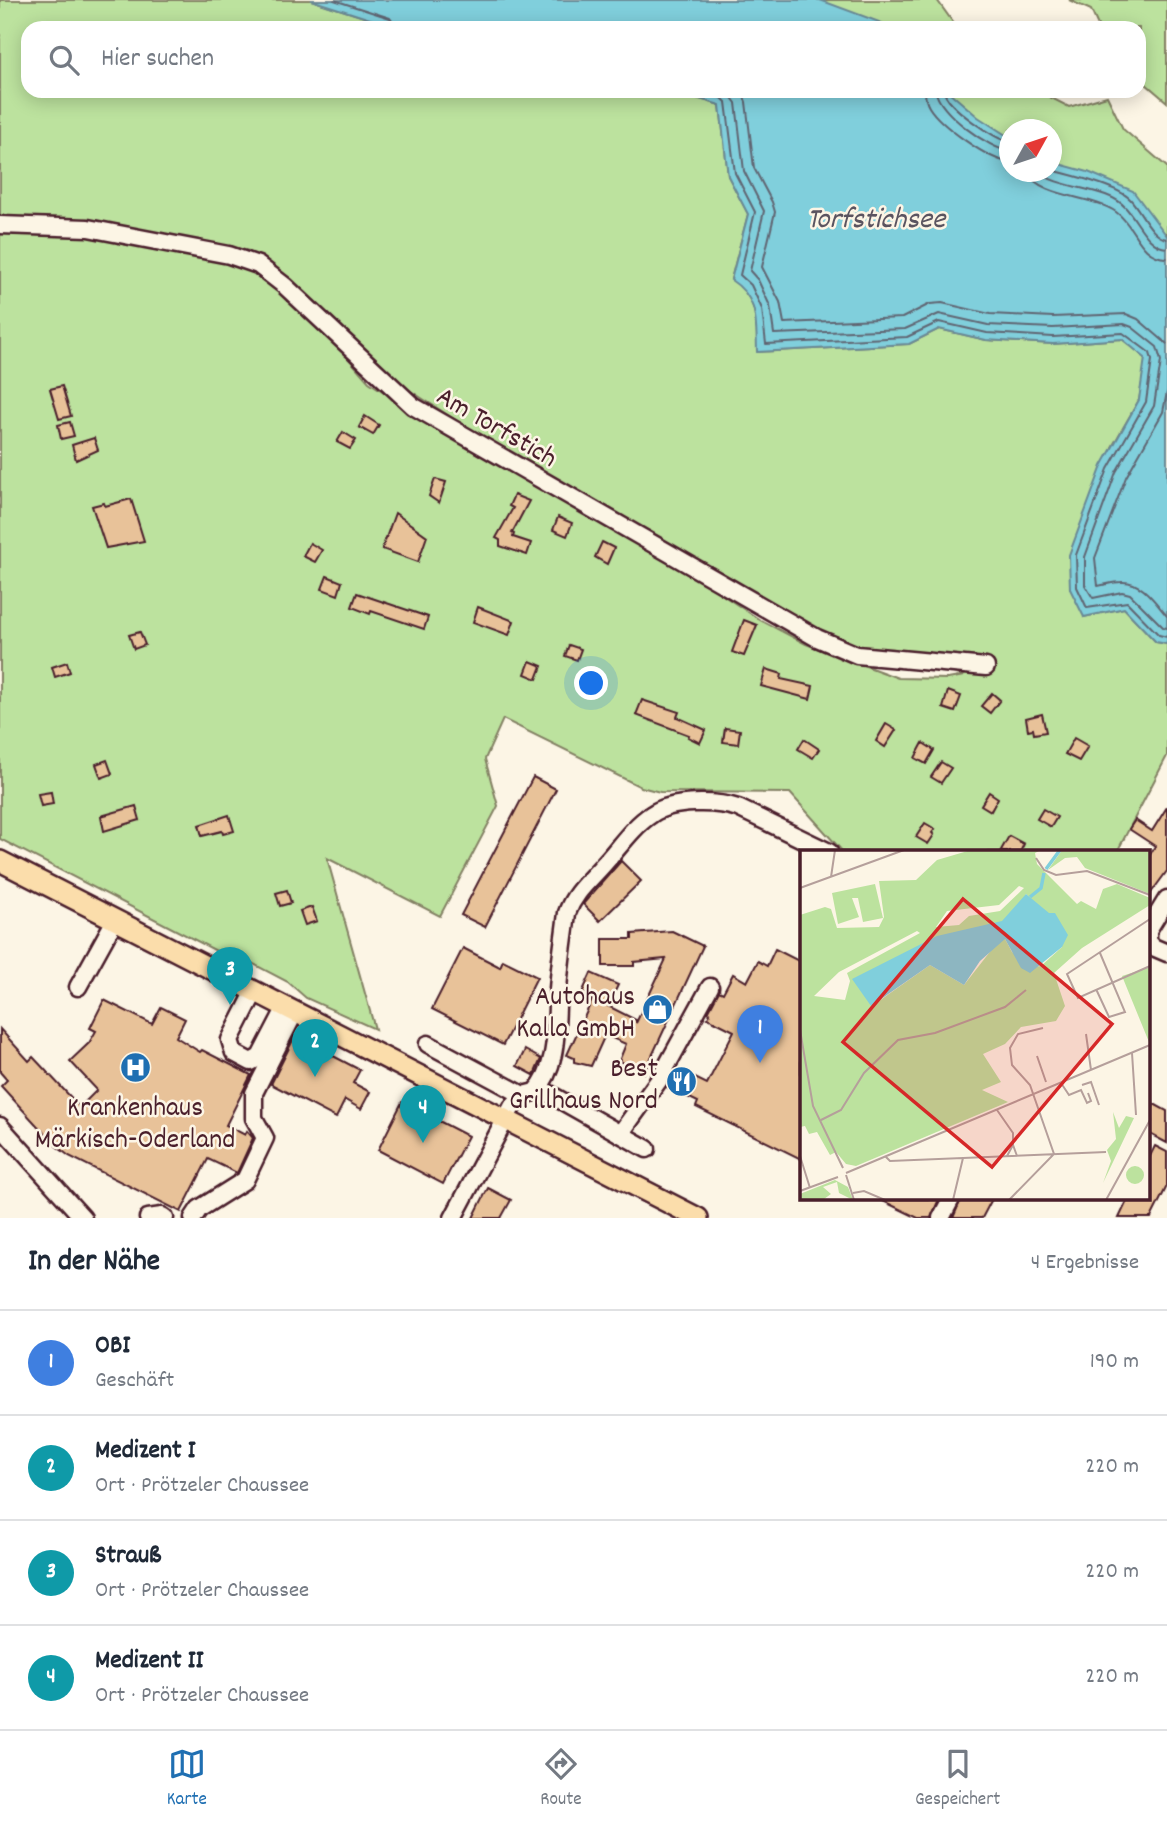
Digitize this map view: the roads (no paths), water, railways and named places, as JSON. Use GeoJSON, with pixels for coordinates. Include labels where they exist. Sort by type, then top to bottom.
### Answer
{"type":"FeatureCollection","features":[{"type":"Feature","properties":{"kind":"main road"},"geometry":{"type":"LineString","coordinates":[[0,861],[115,920],[252,998],[290,1009],[676,1213],[698,1218]]}},
{"type":"Feature","properties":{"kind":"street","name":"Am Torfstich"},"geometry":{"type":"LineString","coordinates":[[0,225],[88,228],[229,255],[258,265],[285,286],[413,406],[817,638],[857,655],[986,667]]}},
{"type":"Feature","properties":{"kind":"street"},"geometry":{"type":"LineString","coordinates":[[453,1218],[504,1120],[523,1095],[539,1088],[548,1070],[556,1036],[558,988],[570,902],[623,841],[654,812],[693,804],[724,804],[738,808],[825,850]]}},
{"type":"Feature","properties":{"kind":"street"},"geometry":{"type":"LineString","coordinates":[[1150,927],[1167,899]]}},
{"type":"Feature","properties":{"kind":"street"},"geometry":{"type":"LineString","coordinates":[[78,988],[115,920]]}},
{"type":"Feature","properties":{"kind":"street"},"geometry":{"type":"LineString","coordinates":[[1150,943],[1167,953]]}},
{"type":"Feature","properties":{"kind":"street"},"geometry":{"type":"LineString","coordinates":[[620,1134],[659,1080],[710,987]]}},
{"type":"Feature","properties":{"kind":"street"},"geometry":{"type":"LineString","coordinates":[[252,998],[230,1040],[233,1052],[251,1062],[260,1057],[290,1009]]}},
{"type":"Feature","properties":{"kind":"street"},"geometry":{"type":"LineString","coordinates":[[192,1218],[199,1209],[245,1180],[265,1138],[252,1125],[254,1093],[290,1009]]}},
{"type":"Feature","properties":{"kind":"street"},"geometry":{"type":"LineString","coordinates":[[428,1044],[523,1095]]}},
{"type":"Feature","properties":{"kind":"street"},"geometry":{"type":"LineString","coordinates":[[539,1088],[647,1149]]}},
{"type":"Feature","properties":{"kind":"street"},"geometry":{"type":"LineString","coordinates":[[0,1126],[83,1218]]}},
{"type":"Feature","properties":{"kind":"street"},"geometry":{"type":"LineString","coordinates":[[941,1218],[950,1200]]}},
{"type":"Feature","properties":{"kind":"street"},"geometry":{"type":"LineString","coordinates":[[148,1218],[165,1218]]}},
{"type":"Feature","properties":{"kind":"water"},"geometry":{"type":"Polygon","coordinates":[[[311,0],[820,0],[877,21],[376,21],[311,0]]]}},
{"type":"Feature","properties":{"kind":"water","name":"Torfstichsee"},"geometry":{"type":"Polygon","coordinates":[[[696,98],[956,98],[999,131],[999,182],[1062,182],[1062,165],[1088,172],[1133,191],[1167,236],[1167,644],[1156,642],[1124,608],[1084,617],[1070,589],[1069,555],[1102,466],[1139,400],[1145,358],[1122,339],[1053,344],[986,340],[939,329],[909,344],[757,352],[756,321],[751,303],[747,295],[731,280],[748,214],[728,176],[720,105],[696,98]]]}},
{"type":"Feature","properties":{"kind":"place","name":"Strauß"},"geometry":{"type":"Point","coordinates":[230,1005]}},
{"type":"Feature","properties":{"kind":"place","name":"Autohaus Kalla GmbH"},"geometry":{"type":"Point","coordinates":[658,1010]}},
{"type":"Feature","properties":{"kind":"place","name":"OBI"},"geometry":{"type":"Point","coordinates":[760,1063]}},
{"type":"Feature","properties":{"kind":"place","name":"Krankenhaus Märkisch-Oderland"},"geometry":{"type":"Point","coordinates":[135,1068]}},
{"type":"Feature","properties":{"kind":"place","name":"Medizent I"},"geometry":{"type":"Point","coordinates":[315,1077]}},
{"type":"Feature","properties":{"kind":"place","name":"Best Grillhaus Nord"},"geometry":{"type":"Point","coordinates":[681,1082]}},
{"type":"Feature","properties":{"kind":"place","name":"Medizent II"},"geometry":{"type":"Point","coordinates":[423,1143]}}]}
